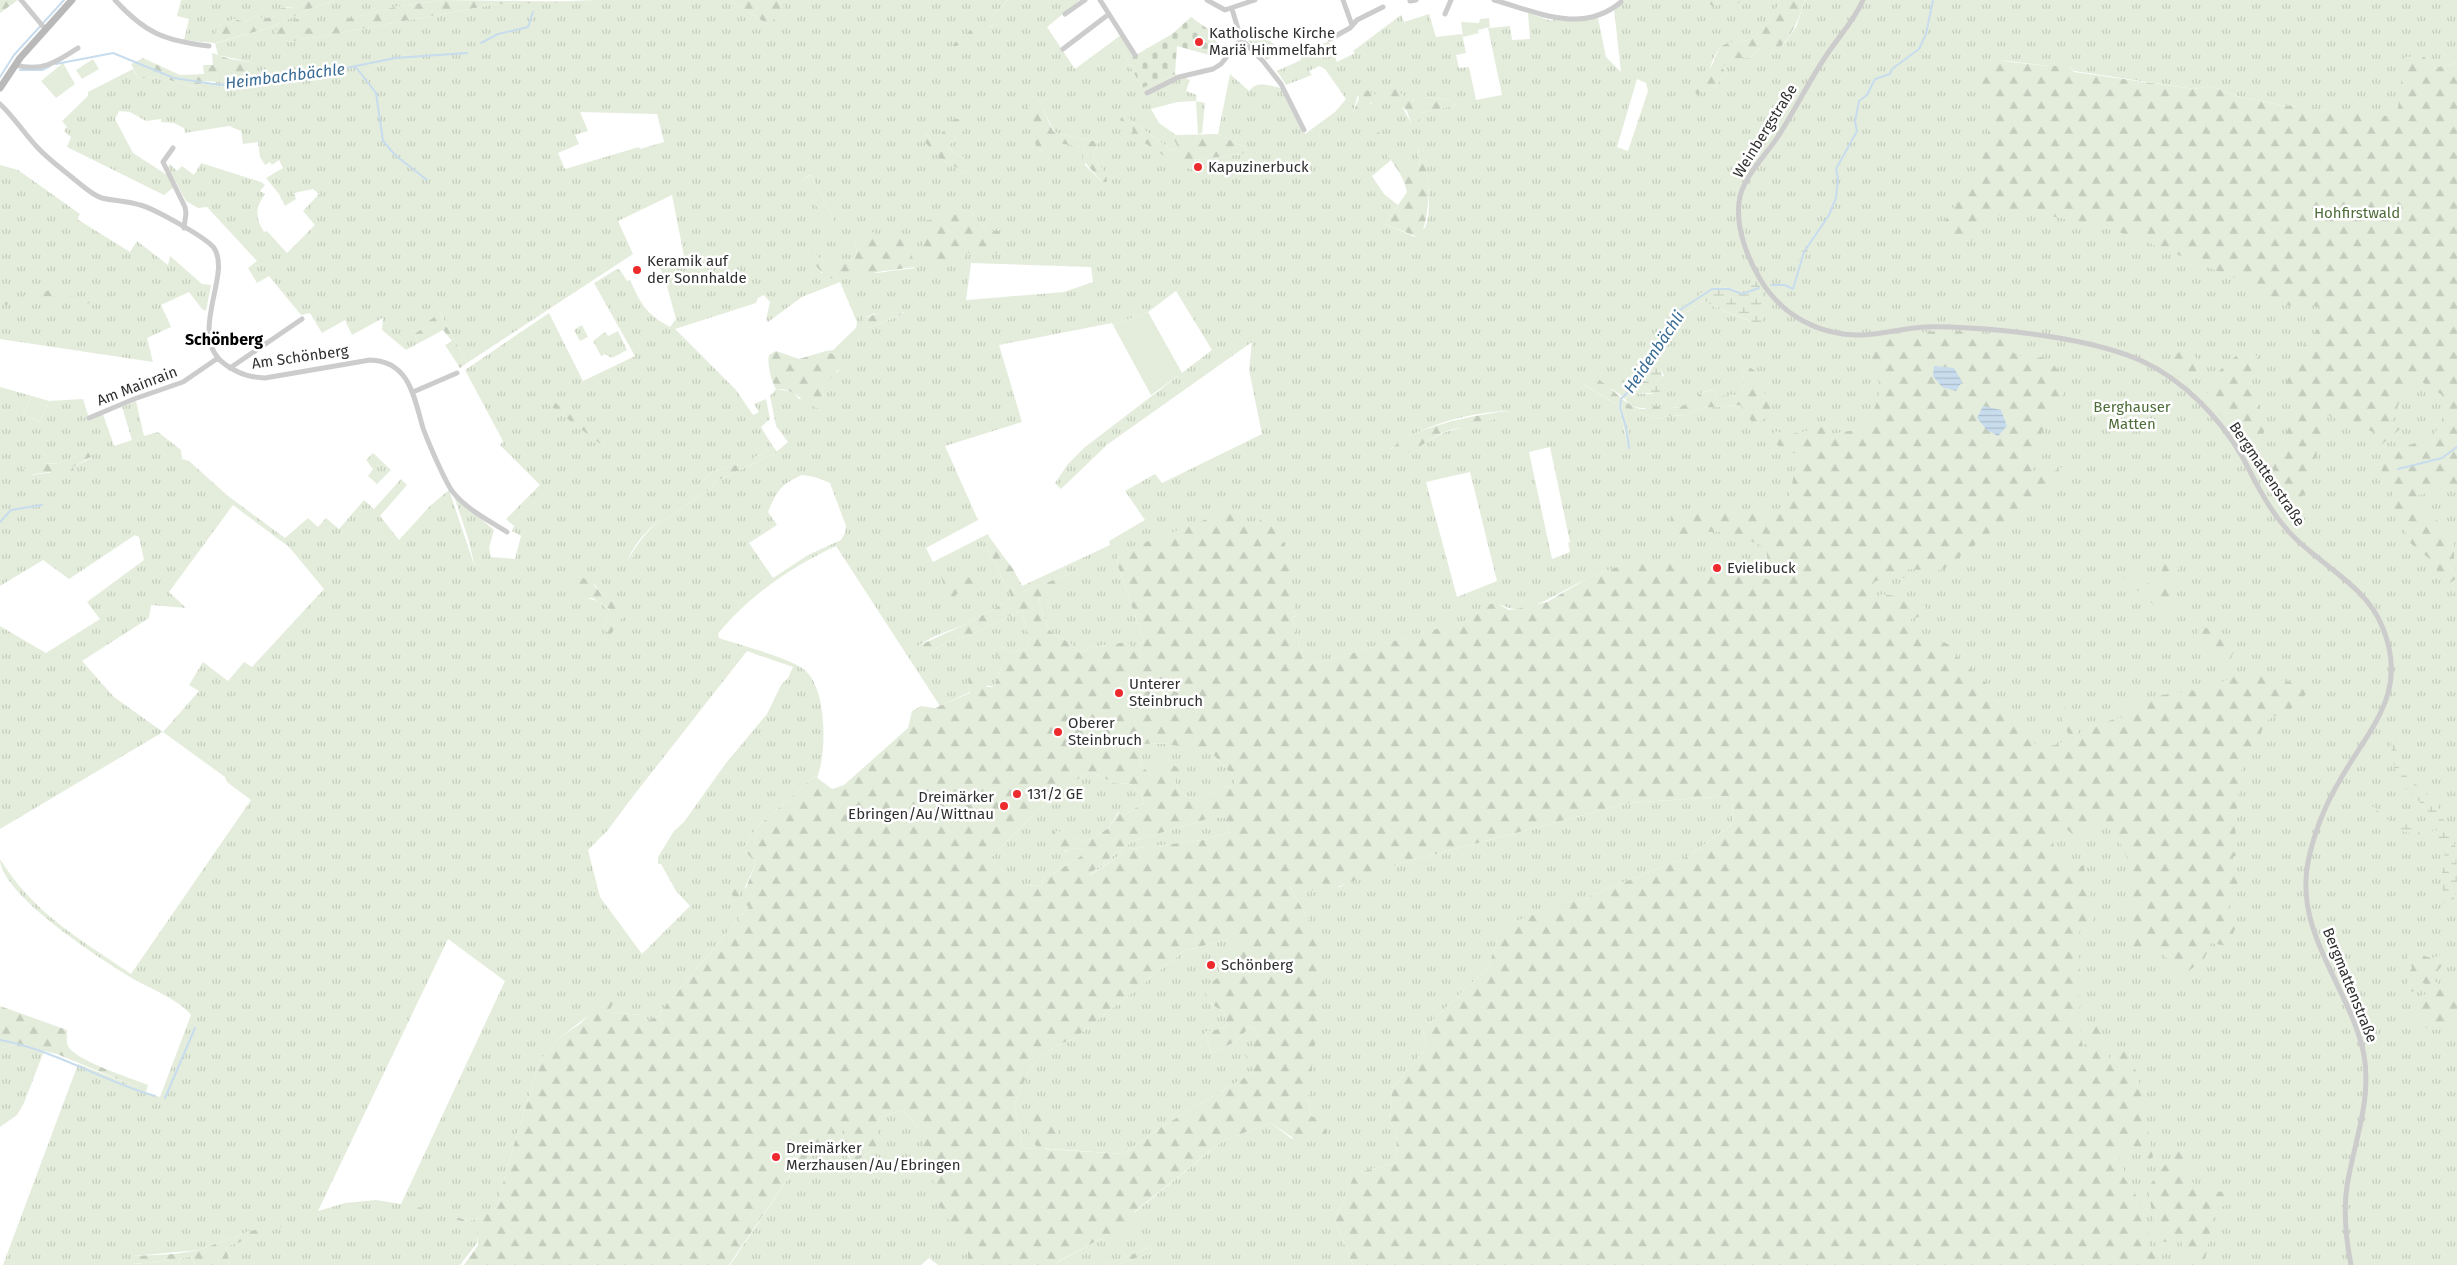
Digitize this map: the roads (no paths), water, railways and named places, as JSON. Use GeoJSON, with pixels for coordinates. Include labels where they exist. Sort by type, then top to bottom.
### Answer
{"type":"FeatureCollection","features":[{"type":"Feature","properties":{"kind":"main road"},"geometry":{"type":"LineString","coordinates":[[0,88],[44,27],[72,0]]}},
{"type":"Feature","properties":{"kind":"street"},"geometry":{"type":"LineString","coordinates":[[21,0],[44,27]]}},
{"type":"Feature","properties":{"kind":"street"},"geometry":{"type":"LineString","coordinates":[[114,0],[151,31],[166,39],[208,46]]}},
{"type":"Feature","properties":{"kind":"street"},"geometry":{"type":"LineString","coordinates":[[1065,14],[1085,0]]}},
{"type":"Feature","properties":{"kind":"street"},"geometry":{"type":"LineString","coordinates":[[1100,0],[1135,55]]}},
{"type":"Feature","properties":{"kind":"street"},"geometry":{"type":"LineString","coordinates":[[1207,0],[1218,8],[1232,9],[1240,2],[1255,0]]}},
{"type":"Feature","properties":{"kind":"street"},"geometry":{"type":"LineString","coordinates":[[1343,0],[1352,25]]}},
{"type":"Feature","properties":{"kind":"street"},"geometry":{"type":"LineString","coordinates":[[1445,14],[1451,0]]}},
{"type":"Feature","properties":{"kind":"street"},"geometry":{"type":"LineString","coordinates":[[1494,0],[1549,17],[1582,19],[1604,14],[1620,2]]}},
{"type":"Feature","properties":{"kind":"street","name":"Weinbergstraße"},"geometry":{"type":"LineString","coordinates":[[1784,308],[1769,294],[1751,262],[1742,231],[1739,197],[1758,164],[1805,93],[1822,60],[1857,14],[1863,0]]}},
{"type":"Feature","properties":{"kind":"street"},"geometry":{"type":"LineString","coordinates":[[1330,39],[1357,20],[1383,7]]}},
{"type":"Feature","properties":{"kind":"street"},"geometry":{"type":"LineString","coordinates":[[1232,9],[1241,40],[1264,61],[1281,84],[1304,130]]}},
{"type":"Feature","properties":{"kind":"street"},"geometry":{"type":"LineString","coordinates":[[1063,49],[1109,14]]}},
{"type":"Feature","properties":{"kind":"street"},"geometry":{"type":"LineString","coordinates":[[1147,93],[1179,77],[1213,70],[1221,64],[1241,40]]}},
{"type":"Feature","properties":{"kind":"street"},"geometry":{"type":"LineString","coordinates":[[15,65],[30,69],[40,68],[62,59],[78,48]]}},
{"type":"Feature","properties":{"kind":"street"},"geometry":{"type":"LineString","coordinates":[[0,104],[16,119],[38,148],[88,191],[101,198],[141,205],[158,212],[209,242],[218,256],[218,276],[209,317],[212,344],[218,358]]}},
{"type":"Feature","properties":{"kind":"street"},"geometry":{"type":"LineString","coordinates":[[173,148],[163,162],[185,207],[184,228]]}},
{"type":"Feature","properties":{"kind":"street","name":"Bergmattenstraße"},"geometry":{"type":"LineString","coordinates":[[1784,308],[1804,322],[1839,333],[1869,334],[1937,326],[1974,328],[2088,344],[2123,354],[2156,368],[2178,383],[2210,412],[2241,454],[2256,483],[2285,528],[2308,551],[2362,595],[2380,620],[2392,659],[2391,687],[2376,725],[2331,796],[2320,819],[2307,871],[2306,889],[2312,923],[2322,954],[2357,1032],[2364,1059],[2364,1103],[2346,1190],[2345,1220],[2351,1265]]}},
{"type":"Feature","properties":{"kind":"street"},"geometry":{"type":"LineString","coordinates":[[230,368],[302,319]]}},
{"type":"Feature","properties":{"kind":"street","name":"Am Schönberg"},"geometry":{"type":"LineString","coordinates":[[218,358],[230,368],[248,377],[265,378],[341,364],[382,360],[398,368],[414,392],[424,430],[452,490],[468,506],[507,532]]}},
{"type":"Feature","properties":{"kind":"street","name":"Am Mainrain"},"geometry":{"type":"LineString","coordinates":[[89,418],[134,398],[183,382],[218,358]]}},
{"type":"Feature","properties":{"kind":"street"},"geometry":{"type":"LineString","coordinates":[[414,392],[458,372]]}},
{"type":"Feature","properties":{"kind":"water"},"geometry":{"type":"Polygon","coordinates":[[[1934,366],[1954,368],[1962,382],[1956,391],[1942,387],[1933,376],[1934,366]]]}},
{"type":"Feature","properties":{"kind":"water"},"geometry":{"type":"Polygon","coordinates":[[[1983,406],[2001,410],[2007,426],[1998,436],[1987,430],[1977,418],[1983,406]]]}},
{"type":"Feature","properties":{"kind":"waterway"},"geometry":{"type":"LineString","coordinates":[[0,77],[14,55],[64,0]]}},
{"type":"Feature","properties":{"kind":"waterway","name":"Heidenbächli"},"geometry":{"type":"LineString","coordinates":[[1771,285],[1785,285],[1793,289],[1804,252],[1829,215],[1836,198],[1838,178],[1836,169],[1857,131],[1855,122],[1859,101],[1867,95],[1875,79],[1890,74],[1892,69],[1919,49],[1926,34],[1933,0]]}},
{"type":"Feature","properties":{"kind":"waterway","name":"Heimbachbächle"},"geometry":{"type":"LineString","coordinates":[[481,43],[498,34],[528,27],[533,12]]}},
{"type":"Feature","properties":{"kind":"waterway","name":"Heimbachbächle"},"geometry":{"type":"LineString","coordinates":[[56,64],[113,53],[174,78],[220,85],[273,76],[317,74],[395,58],[467,53]]}},
{"type":"Feature","properties":{"kind":"waterway","name":"Heimbachbächle"},"geometry":{"type":"LineString","coordinates":[[20,70],[42,70],[50,66]]}},
{"type":"Feature","properties":{"kind":"waterway"},"geometry":{"type":"LineString","coordinates":[[355,66],[376,93],[383,141],[395,155],[427,180]]}},
{"type":"Feature","properties":{"kind":"waterway","name":"Heidenbächli"},"geometry":{"type":"LineString","coordinates":[[1629,448],[1626,427],[1620,408],[1621,399],[1633,387],[1677,312],[1712,289],[1729,289],[1742,294],[1759,288]]}},
{"type":"Feature","properties":{"kind":"waterway"},"geometry":{"type":"LineString","coordinates":[[2398,469],[2442,458],[2457,447]]}},
{"type":"Feature","properties":{"kind":"waterway"},"geometry":{"type":"LineString","coordinates":[[0,522],[11,510],[42,505]]}},
{"type":"Feature","properties":{"kind":"waterway"},"geometry":{"type":"LineString","coordinates":[[165,1098],[195,1028]]}},
{"type":"Feature","properties":{"kind":"waterway"},"geometry":{"type":"LineString","coordinates":[[0,1040],[40,1051],[135,1090],[155,1096]]}},
{"type":"Feature","properties":{"kind":"place","name":"Katholische Kirche Mariä Himmelfahrt"},"geometry":{"type":"Point","coordinates":[1199,42]}},
{"type":"Feature","properties":{"kind":"place","name":"Kapuzinerbuck"},"geometry":{"type":"Point","coordinates":[1198,167]}},
{"type":"Feature","properties":{"kind":"place","name":"Keramik auf der Sonnhalde"},"geometry":{"type":"Point","coordinates":[637,270]}},
{"type":"Feature","properties":{"kind":"place","name":"Evielibuck"},"geometry":{"type":"Point","coordinates":[1717,568]}},
{"type":"Feature","properties":{"kind":"place","name":"Unterer Steinbruch"},"geometry":{"type":"Point","coordinates":[1119,693]}},
{"type":"Feature","properties":{"kind":"place","name":"Oberer Steinbruch"},"geometry":{"type":"Point","coordinates":[1058,732]}},
{"type":"Feature","properties":{"kind":"place","name":"131/2 GE"},"geometry":{"type":"Point","coordinates":[1017,794]}},
{"type":"Feature","properties":{"kind":"place","name":"Dreimärker Ebringen/Au/Wittnau"},"geometry":{"type":"Point","coordinates":[1004,806]}},
{"type":"Feature","properties":{"kind":"place","name":"Schönberg"},"geometry":{"type":"Point","coordinates":[1211,965]}},
{"type":"Feature","properties":{"kind":"place","name":"Dreimärker Merzhausen/Au/Ebringen"},"geometry":{"type":"Point","coordinates":[776,1157]}},
{"type":"Feature","properties":{"kind":"district","name":"Schönberg"},"geometry":{"type":"Point","coordinates":[224,339]}},
{"type":"Feature","properties":{"kind":"park label","name":"Hohfirstwald"},"geometry":{"type":"Point","coordinates":[2357,213]}},
{"type":"Feature","properties":{"kind":"park label","name":"Berghauser Matten"},"geometry":{"type":"Point","coordinates":[2132,416]}}]}
